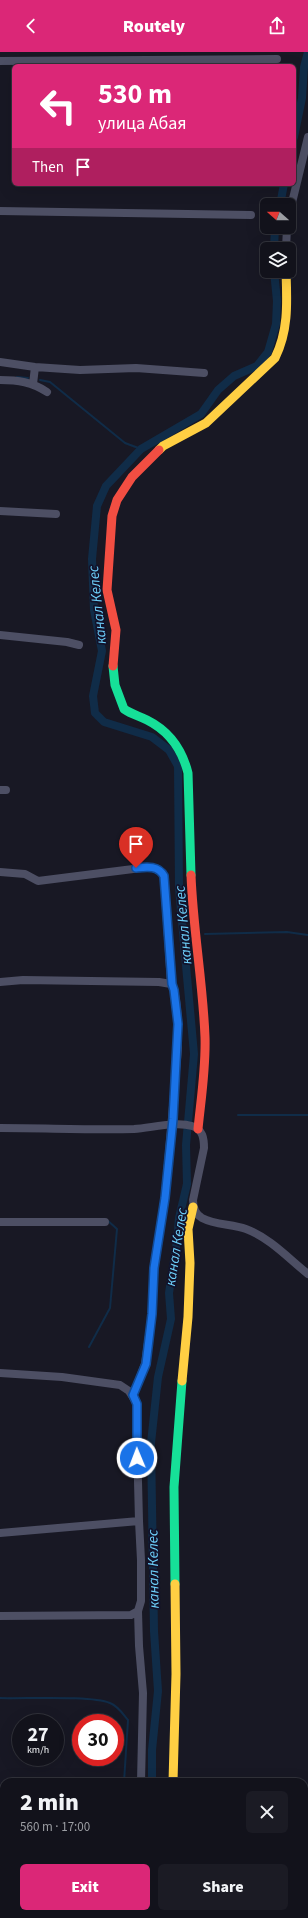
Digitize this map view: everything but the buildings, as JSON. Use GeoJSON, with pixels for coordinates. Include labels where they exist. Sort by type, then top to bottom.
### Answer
{"type":"FeatureCollection","features":[{"type":"Feature","properties":{"kind":"street"},"geometry":{"type":"LineString","coordinates":[[0,61],[277,59]]}},
{"type":"Feature","properties":{"kind":"street"},"geometry":{"type":"LineString","coordinates":[[293,198],[308,137]]}},
{"type":"Feature","properties":{"kind":"street"},"geometry":{"type":"LineString","coordinates":[[0,211],[251,215]]}},
{"type":"Feature","properties":{"kind":"street"},"geometry":{"type":"LineString","coordinates":[[195,1128],[204,1072],[205,1039],[202,988],[192,911],[188,772],[183,756],[170,736],[163,729],[124,709],[115,685],[113,668],[116,630],[107,590],[112,516],[123,489],[141,466],[162,446],[206,423],[275,358],[282,346],[285,335],[286,278]]}},
{"type":"Feature","properties":{"kind":"street"},"geometry":{"type":"LineString","coordinates":[[0,362],[35,368],[80,370],[136,368],[204,373]]}},
{"type":"Feature","properties":{"kind":"street"},"geometry":{"type":"LineString","coordinates":[[33,384],[35,368]]}},
{"type":"Feature","properties":{"kind":"street"},"geometry":{"type":"LineString","coordinates":[[0,380],[15,380],[33,384],[47,392]]}},
{"type":"Feature","properties":{"kind":"street"},"geometry":{"type":"LineString","coordinates":[[0,511],[56,514]]}},
{"type":"Feature","properties":{"kind":"street"},"geometry":{"type":"LineString","coordinates":[[0,635],[67,642],[78,645]]}},
{"type":"Feature","properties":{"kind":"street"},"geometry":{"type":"LineString","coordinates":[[0,872],[20,873],[38,881],[149,867],[156,868],[164,876],[172,984],[178,1024],[173,1119],[175,1125],[154,1268],[152,1314],[146,1364],[133,1395]]}},
{"type":"Feature","properties":{"kind":"street"},"geometry":{"type":"LineString","coordinates":[[0,982],[43,980],[159,982],[172,984]]}},
{"type":"Feature","properties":{"kind":"street"},"geometry":{"type":"LineString","coordinates":[[0,1128],[108,1129],[175,1125],[195,1128],[202,1135],[204,1148],[188,1229],[190,1263],[188,1317],[175,1458],[174,1610],[176,1674],[173,1778]]}},
{"type":"Feature","properties":{"kind":"street"},"geometry":{"type":"LineString","coordinates":[[193,1207],[202,1218],[252,1232],[268,1241],[308,1274]]}},
{"type":"Feature","properties":{"kind":"street"},"geometry":{"type":"LineString","coordinates":[[0,1222],[105,1222]]}},
{"type":"Feature","properties":{"kind":"street"},"geometry":{"type":"LineString","coordinates":[[0,1373],[62,1377],[120,1385],[133,1395],[137,1404],[138,1522],[141,1601],[138,1612],[143,1693],[141,1778]]}},
{"type":"Feature","properties":{"kind":"street"},"geometry":{"type":"LineString","coordinates":[[0,1533],[138,1522]]}},
{"type":"Feature","properties":{"kind":"street"},"geometry":{"type":"LineString","coordinates":[[0,1616],[131,1614],[138,1612]]}},
{"type":"Feature","properties":{"kind":"waterway","name":"канал Келес"},"geometry":{"type":"LineString","coordinates":[[296,127],[302,98],[304,67],[308,52]]}},
{"type":"Feature","properties":{"kind":"waterway","name":"канал Келес"},"geometry":{"type":"LineString","coordinates":[[281,198],[284,186]]}},
{"type":"Feature","properties":{"kind":"waterway","name":"канал Келес"},"geometry":{"type":"LineString","coordinates":[[274,242],[275,234]]}},
{"type":"Feature","properties":{"kind":"waterway","name":"канал Келес"},"geometry":{"type":"LineString","coordinates":[[152,1778],[152,1750],[158,1691],[154,1631],[151,1443],[158,1377],[171,1319],[169,1293],[179,1218],[187,1184],[186,1145],[194,1054],[179,888],[178,766],[169,750],[152,737],[104,722],[95,713],[93,696],[102,651],[94,610],[92,559],[97,506],[106,486],[141,449],[201,414],[218,390],[234,376],[257,366],[268,352],[276,324],[277,301],[275,278]]}},
{"type":"Feature","properties":{"kind":"waterway"},"geometry":{"type":"LineString","coordinates":[[17,377],[28,378]]}},
{"type":"Feature","properties":{"kind":"waterway"},"geometry":{"type":"LineString","coordinates":[[40,380],[50,382],[125,443],[141,449]]}},
{"type":"Feature","properties":{"kind":"waterway"},"geometry":{"type":"LineString","coordinates":[[205,934],[287,932],[308,935]]}},
{"type":"Feature","properties":{"kind":"waterway"},"geometry":{"type":"LineString","coordinates":[[238,1115],[308,1115]]}},
{"type":"Feature","properties":{"kind":"waterway"},"geometry":{"type":"LineString","coordinates":[[89,1347],[110,1308],[117,1229],[107,1220]]}},
{"type":"Feature","properties":{"kind":"waterway"},"geometry":{"type":"LineString","coordinates":[[0,1698],[88,1699],[110,1703],[115,1706],[128,1720],[124,1778]]}},
{"type":"Feature","properties":{"kind":"traffic: fast"},"geometry":{"type":"LineString","coordinates":[[113,666],[115,685],[124,709],[155,724],[168,735],[174,742],[185,764],[188,773],[191,875]]}},
{"type":"Feature","properties":{"kind":"traffic: fast"},"geometry":{"type":"LineString","coordinates":[[175,1584],[174,1487],[182,1381]]}},
{"type":"Feature","properties":{"kind":"traffic: slow"},"geometry":{"type":"LineString","coordinates":[[159,450],[163,446],[206,423],[275,358],[280,347],[285,326],[287,304],[286,278]]}},
{"type":"Feature","properties":{"kind":"traffic: slow"},"geometry":{"type":"LineString","coordinates":[[182,1381],[188,1317],[190,1263],[188,1229],[193,1207]]}},
{"type":"Feature","properties":{"kind":"traffic: slow"},"geometry":{"type":"LineString","coordinates":[[173,1778],[176,1674],[175,1584]]}},
{"type":"Feature","properties":{"kind":"traffic: jam"},"geometry":{"type":"LineString","coordinates":[[113,666],[116,630],[107,590],[112,516],[117,500],[132,477],[159,450]]}},
{"type":"Feature","properties":{"kind":"traffic: jam"},"geometry":{"type":"LineString","coordinates":[[191,875],[205,1037],[204,1072],[198,1129]]}},
{"type":"Feature","properties":{"kind":"route"},"geometry":{"type":"LineString","coordinates":[[136,868],[156,868],[164,876],[172,984],[178,1024],[178,1048],[175,1068],[173,1119],[171,1126],[165,1198],[154,1268],[152,1314],[146,1364],[133,1395],[137,1404],[137,1458]]}}]}
